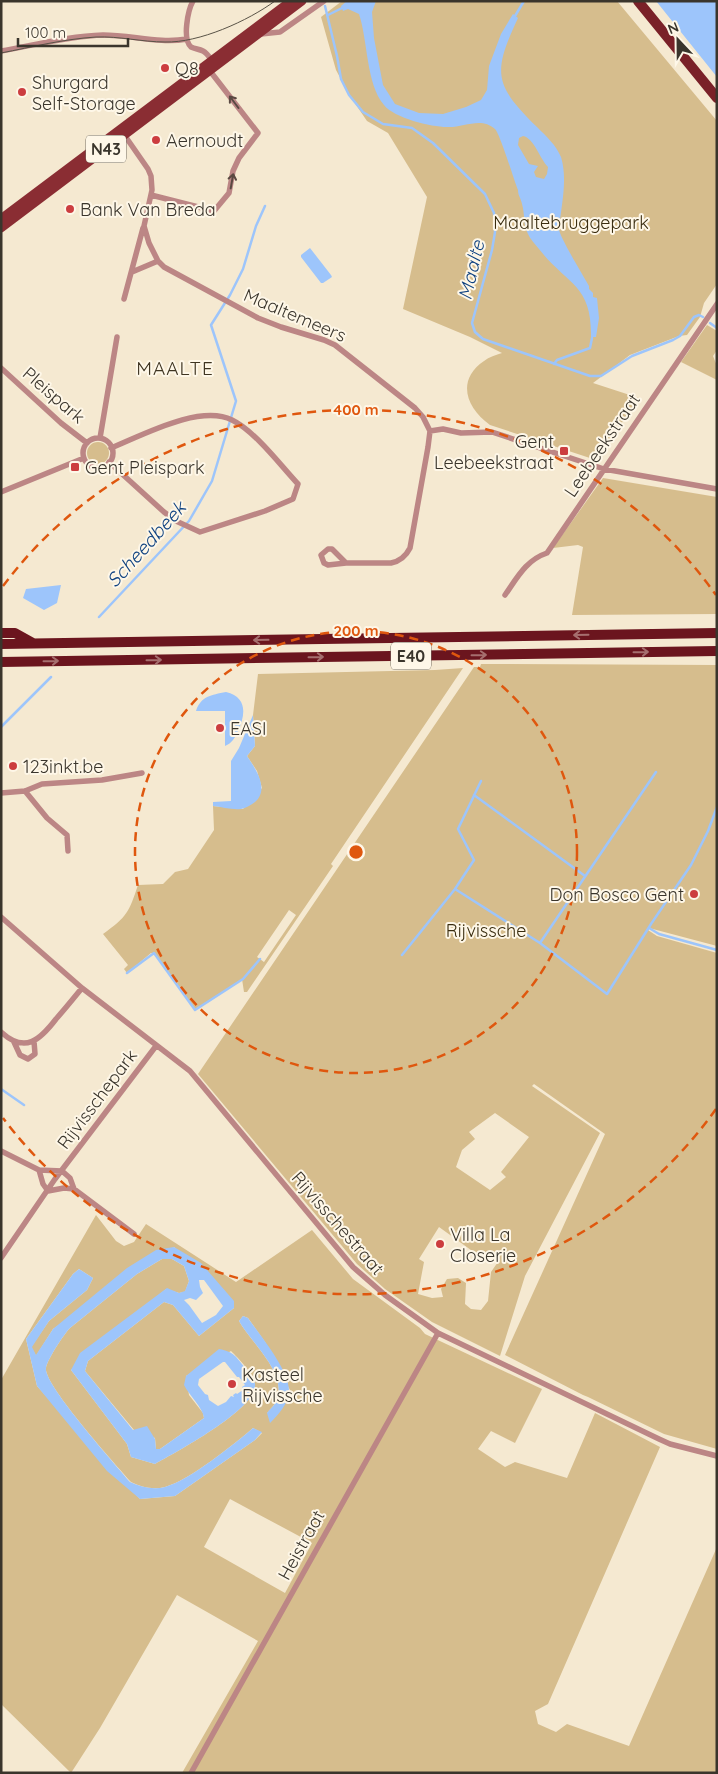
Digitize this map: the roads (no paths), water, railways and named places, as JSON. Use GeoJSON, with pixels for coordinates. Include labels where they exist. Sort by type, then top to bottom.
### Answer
{"type":"FeatureCollection","features":[{"type":"Feature","properties":{"kind":"highway"},"geometry":{"type":"LineString","coordinates":[[638,1],[717,98]]}},
{"type":"Feature","properties":{"kind":"highway"},"geometry":{"type":"LineString","coordinates":[[1,633],[15,633],[34,643]]}},
{"type":"Feature","properties":{"kind":"highway","name":"E40"},"geometry":{"type":"LineString","coordinates":[[1,644],[717,633]]}},
{"type":"Feature","properties":{"kind":"highway","name":"E40"},"geometry":{"type":"LineString","coordinates":[[2,662],[717,651]]}},
{"type":"Feature","properties":{"kind":"main road","name":"N43"},"geometry":{"type":"LineString","coordinates":[[213,66],[291,1]]}},
{"type":"Feature","properties":{"kind":"main road","name":"N43"},"geometry":{"type":"LineString","coordinates":[[1,219],[302,1]]}},
{"type":"Feature","properties":{"kind":"main road","name":"N43"},"geometry":{"type":"LineString","coordinates":[[1,228],[123,132]]}},
{"type":"Feature","properties":{"kind":"street"},"geometry":{"type":"LineString","coordinates":[[151,195],[214,211],[229,193],[233,171],[239,158],[258,133],[203,51],[191,46],[187,39],[186,31],[189,9],[193,1]]}},
{"type":"Feature","properties":{"kind":"street"},"geometry":{"type":"LineString","coordinates":[[257,35],[280,32],[324,1]]}},
{"type":"Feature","properties":{"kind":"street"},"geometry":{"type":"LineString","coordinates":[[1,51],[87,36],[121,36],[164,40],[187,39]]}},
{"type":"Feature","properties":{"kind":"street"},"geometry":{"type":"LineString","coordinates":[[123,132],[148,169],[152,184],[144,226],[124,300]]}},
{"type":"Feature","properties":{"kind":"street"},"geometry":{"type":"LineString","coordinates":[[132,272],[158,261],[149,243],[144,226]]}},
{"type":"Feature","properties":{"kind":"street","name":"Maaltemeers"},"geometry":{"type":"LineString","coordinates":[[158,261],[164,267],[258,318],[281,327],[317,337],[335,345],[414,408],[428,424],[430,431]]}},
{"type":"Feature","properties":{"kind":"street","name":"Leebeekstraat"},"geometry":{"type":"LineString","coordinates":[[505,595],[528,562],[537,556],[547,553],[717,304]]}},
{"type":"Feature","properties":{"kind":"street","name":"Pleispark"},"geometry":{"type":"LineString","coordinates":[[100,438],[117,337]]}},
{"type":"Feature","properties":{"kind":"street","name":"Pleispark"},"geometry":{"type":"LineString","coordinates":[[1,368],[61,423],[87,443]]}},
{"type":"Feature","properties":{"kind":"street"},"geometry":{"type":"LineString","coordinates":[[1,492],[84,458],[88,464],[95,468],[103,467],[109,462],[112,448],[197,416],[216,416],[232,420],[255,438],[298,484],[292,499],[265,511],[200,532],[185,526],[164,512],[109,462]]}},
{"type":"Feature","properties":{"kind":"street"},"geometry":{"type":"LineString","coordinates":[[346,563],[391,563],[397,562],[407,554],[430,431],[443,429],[461,433],[492,432],[604,469],[717,489]]}},
{"type":"Feature","properties":{"kind":"street","name":"Pleispark"},"geometry":{"type":"LineString","coordinates":[[84,458],[83,449],[93,439],[100,438],[112,448]]}},
{"type":"Feature","properties":{"kind":"street"},"geometry":{"type":"LineString","coordinates":[[1,793],[25,791],[42,784],[102,780],[142,773]]}},
{"type":"Feature","properties":{"kind":"street"},"geometry":{"type":"LineString","coordinates":[[25,791],[47,818],[65,833],[68,838],[68,851]]}},
{"type":"Feature","properties":{"kind":"street","name":"Rijvisschestraat"},"geometry":{"type":"LineString","coordinates":[[1,917],[82,988],[190,1072],[362,1277],[385,1295],[438,1333],[670,1444],[717,1456]]}},
{"type":"Feature","properties":{"kind":"street"},"geometry":{"type":"LineString","coordinates":[[14,1042],[29,1043],[44,1035],[82,988]]}},
{"type":"Feature","properties":{"kind":"street"},"geometry":{"type":"LineString","coordinates":[[1,1032],[14,1042],[20,1055],[28,1059],[35,1054],[34,1041]]}},
{"type":"Feature","properties":{"kind":"street","name":"Rijvisschepark"},"geometry":{"type":"LineString","coordinates":[[1,1258],[62,1171],[156,1046]]}},
{"type":"Feature","properties":{"kind":"street","name":"Rijvisschepark"},"geometry":{"type":"LineString","coordinates":[[1,1151],[39,1170],[62,1171],[70,1178],[74,1189],[134,1234]]}},
{"type":"Feature","properties":{"kind":"street"},"geometry":{"type":"LineString","coordinates":[[39,1170],[43,1184],[48,1191],[64,1188],[74,1189]]}},
{"type":"Feature","properties":{"kind":"street","name":"Heistraat"},"geometry":{"type":"LineString","coordinates":[[191,1773],[438,1333]]}},
{"type":"Feature","properties":{"kind":"water"},"geometry":{"type":"Polygon","coordinates":[[[347,1],[376,1],[372,12],[374,38],[383,85],[395,104],[419,113],[443,114],[481,100],[487,90],[489,66],[501,34],[513,14],[518,18],[504,52],[501,65],[502,77],[505,88],[512,99],[550,141],[561,157],[564,184],[559,229],[567,248],[593,293],[593,297],[597,298],[599,318],[596,337],[591,337],[590,319],[582,295],[549,261],[529,236],[525,226],[522,202],[495,129],[484,123],[440,127],[404,118],[389,110],[378,96],[374,86],[359,14],[348,9],[343,11],[341,6],[347,1]],[[523,136],[519,138],[518,145],[529,164],[538,166],[534,172],[536,177],[544,179],[548,167],[534,145],[523,136]]]}},
{"type":"Feature","properties":{"kind":"water"},"geometry":{"type":"Polygon","coordinates":[[[656,1],[717,1],[717,77],[656,1]]]}},
{"type":"Feature","properties":{"kind":"water"},"geometry":{"type":"Polygon","coordinates":[[[310,248],[332,277],[323,283],[321,283],[301,257],[310,248]]]}},
{"type":"Feature","properties":{"kind":"water"},"geometry":{"type":"Polygon","coordinates":[[[61,585],[57,603],[44,610],[23,598],[26,589],[61,585]]]}},
{"type":"Feature","properties":{"kind":"water"},"geometry":{"type":"Polygon","coordinates":[[[226,692],[238,698],[243,707],[243,713],[241,725],[236,736],[225,746],[225,711],[196,711],[204,699],[211,695],[226,692]]]}},
{"type":"Feature","properties":{"kind":"water"},"geometry":{"type":"Polygon","coordinates":[[[253,715],[255,746],[247,756],[260,779],[261,791],[259,797],[252,804],[241,809],[213,806],[213,802],[231,801],[231,761],[239,748],[253,715]]]}},
{"type":"Feature","properties":{"kind":"water"},"geometry":{"type":"Polygon","coordinates":[[[174,1247],[201,1263],[234,1301],[234,1308],[199,1336],[173,1305],[164,1302],[88,1361],[85,1371],[133,1430],[147,1426],[155,1439],[156,1449],[160,1449],[204,1418],[201,1410],[184,1385],[186,1376],[219,1349],[235,1356],[251,1374],[254,1381],[255,1385],[252,1395],[243,1406],[230,1418],[155,1464],[131,1457],[127,1444],[71,1370],[80,1353],[167,1288],[179,1293],[185,1291],[189,1281],[184,1266],[172,1259],[162,1259],[137,1274],[70,1328],[49,1359],[46,1368],[48,1377],[82,1425],[130,1482],[147,1488],[161,1488],[175,1483],[211,1461],[253,1428],[262,1432],[255,1440],[175,1496],[140,1499],[107,1471],[37,1386],[26,1339],[73,1274],[79,1269],[93,1278],[87,1290],[49,1321],[32,1347],[36,1355],[53,1329],[127,1268],[156,1250],[174,1247]],[[199,1280],[203,1293],[196,1300],[190,1298],[184,1300],[202,1323],[216,1315],[223,1306],[204,1280],[199,1280]],[[223,1362],[199,1379],[198,1385],[208,1395],[209,1400],[218,1406],[243,1390],[242,1387],[245,1385],[223,1362]]]}},
{"type":"Feature","properties":{"kind":"water"},"geometry":{"type":"Polygon","coordinates":[[[243,1316],[248,1318],[273,1352],[288,1382],[289,1395],[286,1404],[270,1423],[267,1413],[277,1400],[279,1389],[277,1379],[273,1368],[239,1321],[243,1316]]]}},
{"type":"Feature","properties":{"kind":"waterway"},"geometry":{"type":"LineString","coordinates":[[515,16],[524,1]]}},
{"type":"Feature","properties":{"kind":"waterway","name":"Maalte"},"geometry":{"type":"LineString","coordinates":[[325,6],[341,79],[349,95],[363,112],[383,124],[412,128],[433,143],[485,194],[494,213],[495,232],[492,250],[472,323],[475,332],[483,339],[590,376],[601,376],[632,356],[680,336],[694,317],[699,315],[703,317]]}},
{"type":"Feature","properties":{"kind":"waterway"},"geometry":{"type":"LineString","coordinates":[[328,15],[342,8]]}},
{"type":"Feature","properties":{"kind":"waterway","name":"Scheedbeek"},"geometry":{"type":"LineString","coordinates":[[99,617],[189,521],[212,481],[236,401],[211,325],[230,295],[243,269],[256,226],[265,206]]}},
{"type":"Feature","properties":{"kind":"waterway","name":"Maalte"},"geometry":{"type":"LineString","coordinates":[[710,323],[717,328]]}},
{"type":"Feature","properties":{"kind":"waterway"},"geometry":{"type":"LineString","coordinates":[[554,364],[557,360],[590,348],[592,338]]}},
{"type":"Feature","properties":{"kind":"waterway","name":"Scheedbeek"},"geometry":{"type":"LineString","coordinates":[[1,727],[51,677]]}},
{"type":"Feature","properties":{"kind":"waterway"},"geometry":{"type":"LineString","coordinates":[[540,943],[656,772]]}},
{"type":"Feature","properties":{"kind":"waterway"},"geometry":{"type":"LineString","coordinates":[[481,781],[458,829],[474,860],[455,889],[540,943],[607,994],[691,865],[708,831],[717,807]]}},
{"type":"Feature","properties":{"kind":"waterway"},"geometry":{"type":"LineString","coordinates":[[474,795],[585,876]]}},
{"type":"Feature","properties":{"kind":"waterway"},"geometry":{"type":"LineString","coordinates":[[402,955],[455,889]]}},
{"type":"Feature","properties":{"kind":"waterway"},"geometry":{"type":"LineString","coordinates":[[649,928],[659,934],[717,950]]}},
{"type":"Feature","properties":{"kind":"waterway"},"geometry":{"type":"LineString","coordinates":[[127,973],[154,953],[195,1010],[243,979],[260,959]]}},
{"type":"Feature","properties":{"kind":"waterway"},"geometry":{"type":"LineString","coordinates":[[1,1089],[24,1105]]}},
{"type":"Feature","properties":{"kind":"tram line"},"geometry":{"type":"LineString","coordinates":[[1,53],[60,41],[96,37],[165,42],[193,39],[237,23],[275,1]]}},
{"type":"Feature","properties":{"kind":"place","name":"Q8"},"geometry":{"type":"Point","coordinates":[165,68]}},
{"type":"Feature","properties":{"kind":"place","name":"Shurgard Self-Storage"},"geometry":{"type":"Point","coordinates":[22,92]}},
{"type":"Feature","properties":{"kind":"place","name":"Aernoudt"},"geometry":{"type":"Point","coordinates":[156,140]}},
{"type":"Feature","properties":{"kind":"place","name":"Bank Van Breda"},"geometry":{"type":"Point","coordinates":[70,209]}},
{"type":"Feature","properties":{"kind":"place","name":"Gent Leebeekstraat"},"geometry":{"type":"Point","coordinates":[564,451]}},
{"type":"Feature","properties":{"kind":"place","name":"Gent Pleispark"},"geometry":{"type":"Point","coordinates":[75,467]}},
{"type":"Feature","properties":{"kind":"place","name":"EASI"},"geometry":{"type":"Point","coordinates":[220,728]}},
{"type":"Feature","properties":{"kind":"place","name":"123inkt.be"},"geometry":{"type":"Point","coordinates":[13,766]}},
{"type":"Feature","properties":{"kind":"place","name":"Don Bosco Gent"},"geometry":{"type":"Point","coordinates":[694,894]}},
{"type":"Feature","properties":{"kind":"place","name":"Villa La Closerie"},"geometry":{"type":"Point","coordinates":[440,1244]}},
{"type":"Feature","properties":{"kind":"place","name":"Kasteel Rijvissche"},"geometry":{"type":"Point","coordinates":[232,1384]}},
{"type":"Feature","properties":{"kind":"district","name":"MAALTE"},"geometry":{"type":"Point","coordinates":[175,368]}},
{"type":"Feature","properties":{"kind":"park label","name":"Maaltebruggepark"},"geometry":{"type":"Point","coordinates":[571,222]}},
{"type":"Feature","properties":{"kind":"park label","name":"Rijvissche"},"geometry":{"type":"Point","coordinates":[486,930]}}]}
